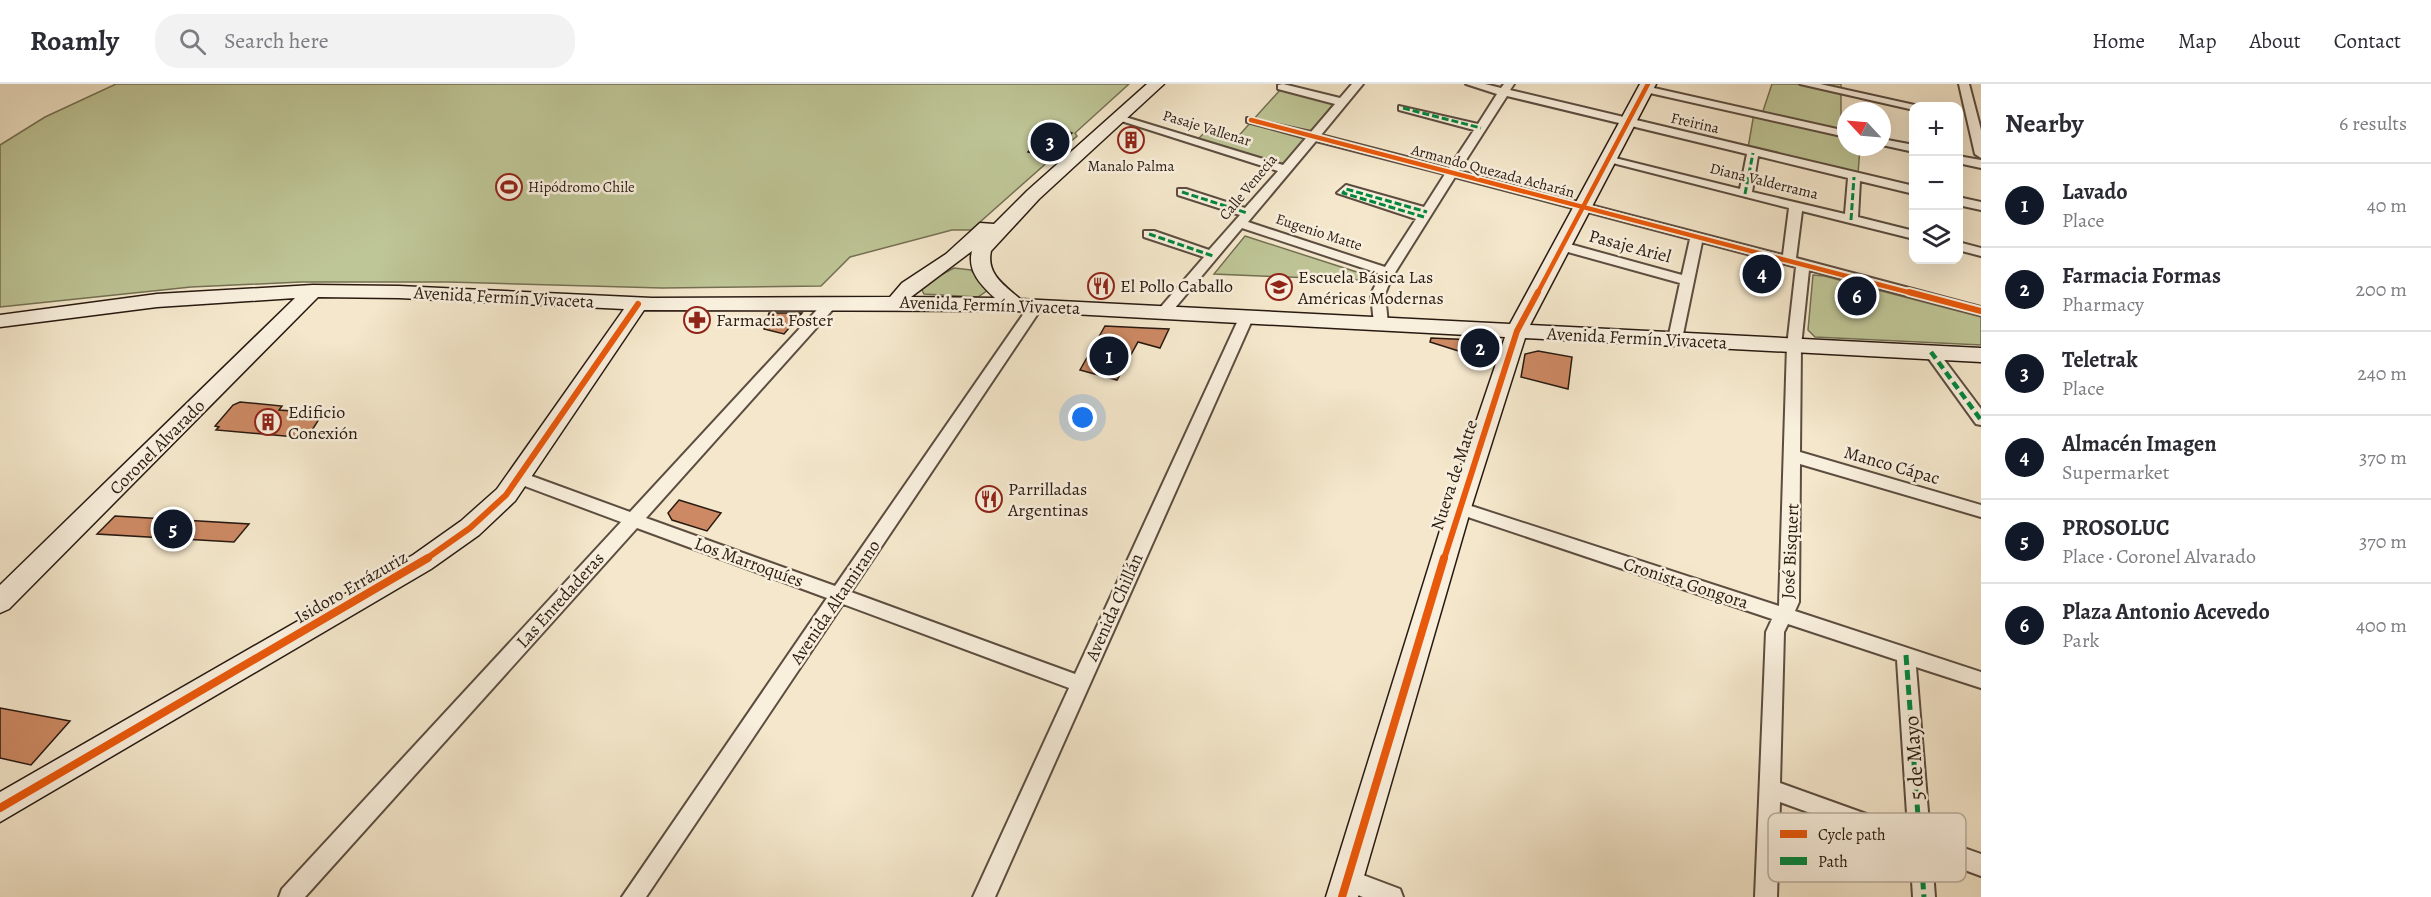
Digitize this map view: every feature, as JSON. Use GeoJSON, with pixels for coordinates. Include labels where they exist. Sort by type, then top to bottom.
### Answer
{"type":"FeatureCollection","features":[{"type":"Feature","properties":{"kind":"street"},"geometry":{"type":"LineString","coordinates":[[1014,305],[982,273],[979,252],[985,243],[1024,209],[1033,195],[1156,84]]}},
{"type":"Feature","properties":{"kind":"street","name":"Calle Venecia"},"geometry":{"type":"LineString","coordinates":[[1164,312],[1358,84]]}},
{"type":"Feature","properties":{"kind":"street","name":"Freirina"},"geometry":{"type":"LineString","coordinates":[[1471,84],[1507,88],[1626,123],[1909,189]]}},
{"type":"Feature","properties":{"kind":"street"},"geometry":{"type":"LineString","coordinates":[[1805,84],[1909,106]]}},
{"type":"Feature","properties":{"kind":"street"},"geometry":{"type":"LineString","coordinates":[[1964,84],[1981,154]]}},
{"type":"Feature","properties":{"kind":"street"},"geometry":{"type":"LineString","coordinates":[[1647,86],[1837,132]]}},
{"type":"Feature","properties":{"kind":"street","name":"Nueva de Matte"},"geometry":{"type":"LineString","coordinates":[[1345,888],[1459,508],[1517,332],[1647,86]]}},
{"type":"Feature","properties":{"kind":"street"},"geometry":{"type":"LineString","coordinates":[[1282,87],[1342,102]]}},
{"type":"Feature","properties":{"kind":"street"},"geometry":{"type":"LineString","coordinates":[[1381,324],[1378,294],[1389,272],[1507,88]]}},
{"type":"Feature","properties":{"kind":"street"},"geometry":{"type":"LineString","coordinates":[[1403,108],[1481,128]]}},
{"type":"Feature","properties":{"kind":"street","name":"Pasaje Vallenar"},"geometry":{"type":"LineString","coordinates":[[1118,118],[1285,170]]}},
{"type":"Feature","properties":{"kind":"street"},"geometry":{"type":"LineString","coordinates":[[1963,118],[1973,120]]}},
{"type":"Feature","properties":{"kind":"street","name":"Armando Quezada Acharán"},"geometry":{"type":"LineString","coordinates":[[1251,120],[1981,311]]}},
{"type":"Feature","properties":{"kind":"street"},"geometry":{"type":"LineString","coordinates":[[1891,144],[1909,148]]}},
{"type":"Feature","properties":{"kind":"street"},"geometry":{"type":"LineString","coordinates":[[1745,194],[1753,153]]}},
{"type":"Feature","properties":{"kind":"street","name":"Diana Valderrama"},"geometry":{"type":"LineString","coordinates":[[1607,159],[1909,234]]}},
{"type":"Feature","properties":{"kind":"street"},"geometry":{"type":"LineString","coordinates":[[1963,160],[1981,164]]}},
{"type":"Feature","properties":{"kind":"street"},"geometry":{"type":"LineString","coordinates":[[1851,220],[1854,177]]}},
{"type":"Feature","properties":{"kind":"street","name":"Eugenio Matte"},"geometry":{"type":"LineString","coordinates":[[1182,192],[1243,218],[1389,272]]}},
{"type":"Feature","properties":{"kind":"street"},"geometry":{"type":"LineString","coordinates":[[897,302],[909,287],[953,258],[1014,204],[1033,195]]}},
{"type":"Feature","properties":{"kind":"street"},"geometry":{"type":"LineString","coordinates":[[1381,202],[1425,215]]}},
{"type":"Feature","properties":{"kind":"street"},"geometry":{"type":"LineString","coordinates":[[1963,202],[1981,206]]}},
{"type":"Feature","properties":{"kind":"street","name":"José Bisquert"},"geometry":{"type":"LineString","coordinates":[[1766,897],[1774,632],[1790,603],[1796,206]]}},
{"type":"Feature","properties":{"kind":"street"},"geometry":{"type":"LineString","coordinates":[[1149,234],[1213,256]]}},
{"type":"Feature","properties":{"kind":"street"},"geometry":{"type":"LineString","coordinates":[[1675,339],[1698,237]]}},
{"type":"Feature","properties":{"kind":"street","name":"Pasaje Ariel"},"geometry":{"type":"LineString","coordinates":[[1562,246],[1688,281]]}},
{"type":"Feature","properties":{"kind":"street"},"geometry":{"type":"LineString","coordinates":[[1963,247],[1981,252]]}},
{"type":"Feature","properties":{"kind":"street","name":"Avenida Fermín Vivaceta"},"geometry":{"type":"LineString","coordinates":[[0,321],[167,298],[313,291],[638,304],[897,302],[1014,305],[1981,355]]}},
{"type":"Feature","properties":{"kind":"street","name":"Coronel Alvarado"},"geometry":{"type":"LineString","coordinates":[[0,602],[313,291]]}},
{"type":"Feature","properties":{"kind":"street","name":"Las Enredaderas"},"geometry":{"type":"LineString","coordinates":[[290,897],[831,303]]}},
{"type":"Feature","properties":{"kind":"street","name":"Isidoro Errázuriz"},"geometry":{"type":"LineString","coordinates":[[0,808],[440,551],[489,512],[520,478],[638,304]]}},
{"type":"Feature","properties":{"kind":"street","name":"Avenida Altamirano"},"geometry":{"type":"LineString","coordinates":[[633,897],[1036,306]]}},
{"type":"Feature","properties":{"kind":"street","name":"Avenida Chillán"},"geometry":{"type":"LineString","coordinates":[[984,897],[1246,318]]}},
{"type":"Feature","properties":{"kind":"street"},"geometry":{"type":"LineString","coordinates":[[1931,352],[1981,420]]}},
{"type":"Feature","properties":{"kind":"street","name":"Manco Cápac"},"geometry":{"type":"LineString","coordinates":[[1793,456],[1981,511]]}},
{"type":"Feature","properties":{"kind":"street","name":"Los Marroquíes"},"geometry":{"type":"LineString","coordinates":[[520,478],[1080,684]]}},
{"type":"Feature","properties":{"kind":"street","name":"Cronista Gongora"},"geometry":{"type":"LineString","coordinates":[[1459,508],[1981,680]]}},
{"type":"Feature","properties":{"kind":"street","name":"5 de Mayo"},"geometry":{"type":"LineString","coordinates":[[1906,656],[1918,813]]}},
{"type":"Feature","properties":{"kind":"street"},"geometry":{"type":"LineString","coordinates":[[1768,788],[1837,813]]}},
{"type":"Feature","properties":{"kind":"street"},"geometry":{"type":"LineString","coordinates":[[1966,860],[1981,866]]}},
{"type":"Feature","properties":{"kind":"street","name":"5 de Mayo"},"geometry":{"type":"LineString","coordinates":[[1923,882],[1924,897]]}},
{"type":"Feature","properties":{"kind":"street"},"geometry":{"type":"LineString","coordinates":[[1345,888],[1392,897]]}},
{"type":"Feature","properties":{"kind":"green space","name":"Hipódromo Chile"},"geometry":{"type":"Polygon","coordinates":[[[116,84],[1129,84],[1075,133],[1077,136],[971,230],[952,230],[850,257],[821,286],[662,288],[449,282],[301,282],[191,287],[0,307],[0,145],[45,117],[116,84]]]}},
{"type":"Feature","properties":{"kind":"green space"},"geometry":{"type":"Polygon","coordinates":[[[1772,84],[1841,84],[1841,102],[1837,102],[1837,156],[1859,156],[1858,174],[1748,148],[1754,113],[1762,114],[1772,84]]]}},
{"type":"Feature","properties":{"kind":"green space"},"geometry":{"type":"Polygon","coordinates":[[[1281,89],[1334,103],[1284,164],[1197,140],[1205,132],[1234,141],[1281,89]]]}},
{"type":"Feature","properties":{"kind":"green space"},"geometry":{"type":"Polygon","coordinates":[[[1245,236],[1363,274],[1359,280],[1214,274],[1245,236]]]}},
{"type":"Feature","properties":{"kind":"green space"},"geometry":{"type":"Polygon","coordinates":[[[954,268],[971,270],[988,290],[978,297],[924,294],[922,285],[954,268]]]}},
{"type":"Feature","properties":{"kind":"green space"},"geometry":{"type":"Polygon","coordinates":[[[1813,275],[1981,317],[1981,345],[1815,337],[1808,330],[1813,275]]]}},
{"type":"Feature","properties":{"kind":"building"},"geometry":{"type":"Polygon","coordinates":[[[1055,127],[1072,133],[1046,157],[1028,152],[1055,127]]]}},
{"type":"Feature","properties":{"kind":"building"},"geometry":{"type":"Polygon","coordinates":[[[769,313],[802,313],[784,334],[764,329],[769,313]]]}},
{"type":"Feature","properties":{"kind":"building"},"geometry":{"type":"Polygon","coordinates":[[[1105,326],[1169,329],[1160,348],[1138,342],[1117,380],[1080,370],[1105,326]]]}},
{"type":"Feature","properties":{"kind":"building"},"geometry":{"type":"Polygon","coordinates":[[[1431,338],[1491,341],[1484,359],[1430,342],[1431,338]]]}},
{"type":"Feature","properties":{"kind":"building"},"geometry":{"type":"Polygon","coordinates":[[[1538,351],[1572,357],[1568,389],[1521,377],[1525,354],[1538,351]]]}},
{"type":"Feature","properties":{"kind":"building","name":"Edificio Conexión"},"geometry":{"type":"Polygon","coordinates":[[[240,402],[282,406],[279,410],[323,413],[307,438],[216,430],[219,427],[215,426],[233,405],[240,402]]]}},
{"type":"Feature","properties":{"kind":"building"},"geometry":{"type":"Polygon","coordinates":[[[679,500],[721,513],[707,531],[672,520],[668,513],[679,500]]]}},
{"type":"Feature","properties":{"kind":"building"},"geometry":{"type":"Polygon","coordinates":[[[115,516],[249,524],[234,542],[97,534],[115,516]]]}},
{"type":"Feature","properties":{"kind":"building"},"geometry":{"type":"Polygon","coordinates":[[[0,708],[70,721],[31,765],[0,758],[0,708]]]}},
{"type":"Feature","properties":{"kind":"marked path"},"geometry":{"type":"LineString","coordinates":[[1403,108],[1481,128]]}},
{"type":"Feature","properties":{"kind":"marked path"},"geometry":{"type":"LineString","coordinates":[[1745,194],[1753,153]]}},
{"type":"Feature","properties":{"kind":"marked path"},"geometry":{"type":"LineString","coordinates":[[1851,220],[1854,177]]}},
{"type":"Feature","properties":{"kind":"marked path"},"geometry":{"type":"LineString","coordinates":[[1424,217],[1343,193],[1346,189],[1427,212]]}},
{"type":"Feature","properties":{"kind":"marked path"},"geometry":{"type":"LineString","coordinates":[[1182,192],[1247,213]]}},
{"type":"Feature","properties":{"kind":"marked path"},"geometry":{"type":"LineString","coordinates":[[1149,234],[1213,256]]}},
{"type":"Feature","properties":{"kind":"marked path"},"geometry":{"type":"LineString","coordinates":[[1931,352],[1981,420]]}},
{"type":"Feature","properties":{"kind":"marked path"},"geometry":{"type":"LineString","coordinates":[[1906,655],[1918,813]]}},
{"type":"Feature","properties":{"kind":"marked path"},"geometry":{"type":"LineString","coordinates":[[1923,882],[1924,897]]}},
{"type":"Feature","properties":{"kind":"cycle path"},"geometry":{"type":"LineString","coordinates":[[1342,897],[1459,508],[1517,331],[1648,84]]}},
{"type":"Feature","properties":{"kind":"cycle path"},"geometry":{"type":"LineString","coordinates":[[1251,120],[1981,311]]}},
{"type":"Feature","properties":{"kind":"cycle path"},"geometry":{"type":"LineString","coordinates":[[0,808],[422,562],[470,528],[506,495],[531,462],[638,304]]}},
{"type":"Feature","properties":{"kind":"place","name":"Manalo Palma"},"geometry":{"type":"Point","coordinates":[1131,140]}},
{"type":"Feature","properties":{"kind":"place","name":"Teletrak"},"geometry":{"type":"Point","coordinates":[1050,142]}},
{"type":"Feature","properties":{"kind":"place","name":"Hipódromo Chile"},"geometry":{"type":"Point","coordinates":[509,187]}},
{"type":"Feature","properties":{"kind":"place","name":"Almacén Imagen"},"geometry":{"type":"Point","coordinates":[1762,274]}},
{"type":"Feature","properties":{"kind":"place","name":"El Pollo Caballo"},"geometry":{"type":"Point","coordinates":[1101,286]}},
{"type":"Feature","properties":{"kind":"place","name":"Escuela Básica Las Américas Modernas"},"geometry":{"type":"Point","coordinates":[1279,287]}},
{"type":"Feature","properties":{"kind":"place","name":"Plaza Antonio Acevedo"},"geometry":{"type":"Point","coordinates":[1857,296]}},
{"type":"Feature","properties":{"kind":"place","name":"Farmacia Foster"},"geometry":{"type":"Point","coordinates":[697,320]}},
{"type":"Feature","properties":{"kind":"place","name":"Farmacia Formas"},"geometry":{"type":"Point","coordinates":[1480,348]}},
{"type":"Feature","properties":{"kind":"place","name":"Lavado"},"geometry":{"type":"Point","coordinates":[1109,356]}},
{"type":"Feature","properties":{"kind":"place","name":"Edificio Conexión"},"geometry":{"type":"Point","coordinates":[268,422]}},
{"type":"Feature","properties":{"kind":"place","name":"Parrilladas Argentinas"},"geometry":{"type":"Point","coordinates":[989,499]}},
{"type":"Feature","properties":{"kind":"place","name":"PROSOLUC"},"geometry":{"type":"Point","coordinates":[173,529]}}]}
